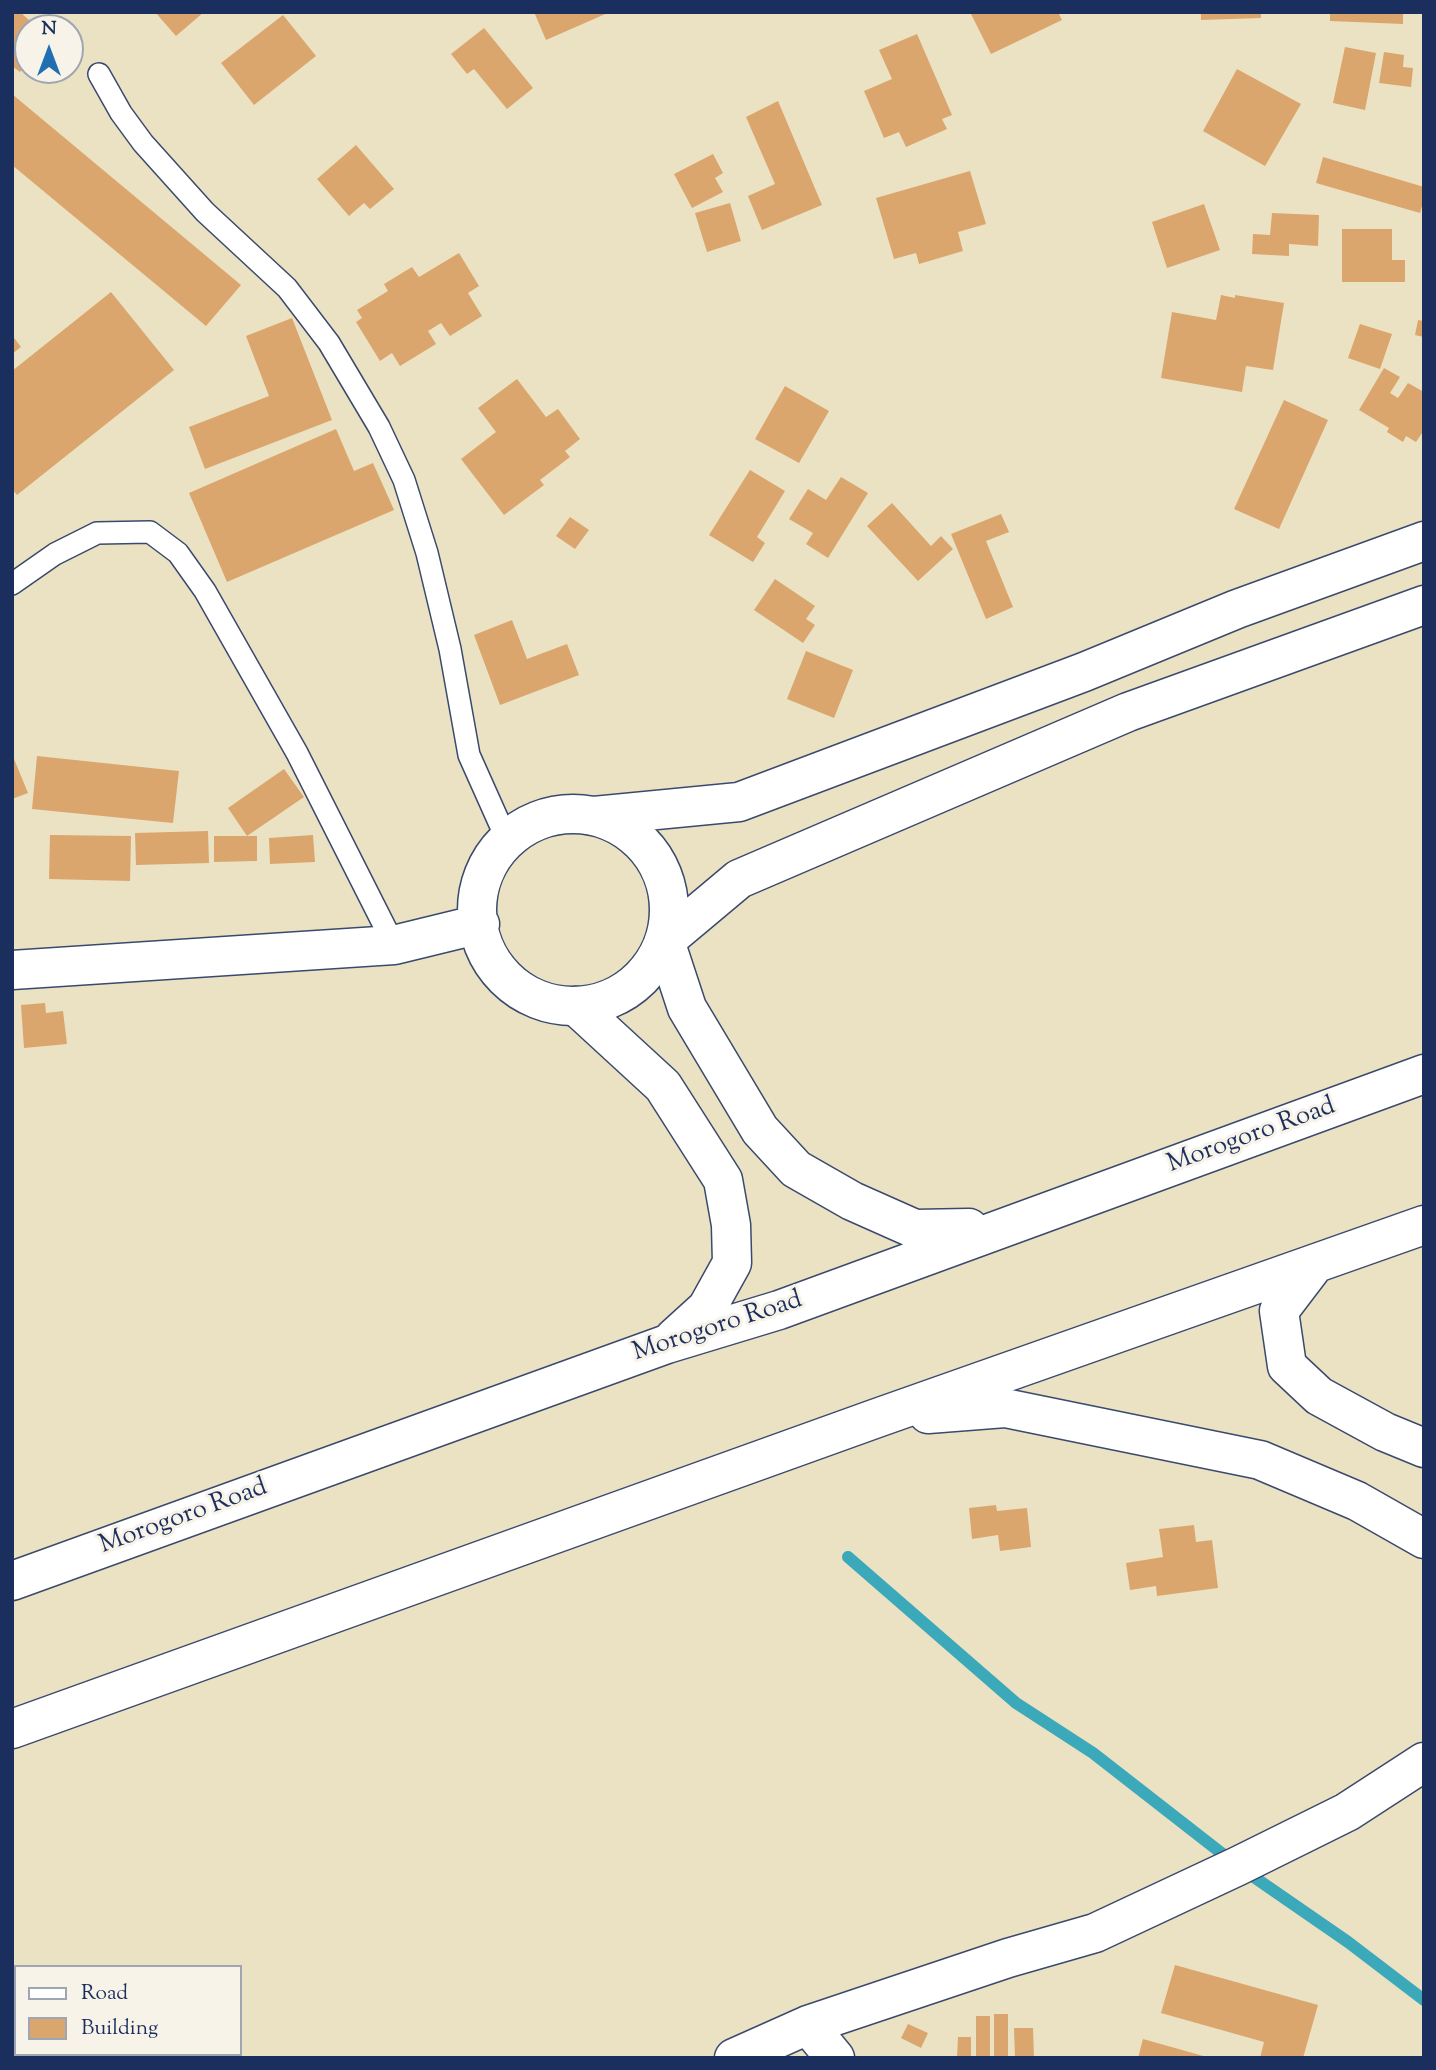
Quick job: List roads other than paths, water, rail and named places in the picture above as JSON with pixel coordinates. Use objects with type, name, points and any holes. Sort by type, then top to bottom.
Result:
[{"type":"main road","points":[[594,816],[739,802],[1072,676],[1237,609],[1424,541]]},
{"type":"main road","points":[[665,942],[739,879],[1128,712],[1424,605]]},
{"type":"main road","points":[[570,813],[594,816],[616,823],[636,836],[652,853],[663,873],[669,895],[670,919],[665,942],[655,962],[640,980],[621,994],[599,1003],[576,1006],[553,1004],[531,996],[511,984],[495,967],[484,947],[477,901],[482,878],[492,857],[507,839],[526,826],[548,817],[570,813]]},
{"type":"main road","points":[[12,970],[394,945],[480,924]]},
{"type":"main road","points":[[665,942],[687,1008],[760,1130],[796,1169],[852,1201],[915,1229],[1006,1227]]},
{"type":"main road","points":[[576,1006],[663,1086],[723,1180],[731,1225],[732,1263],[708,1308],[667,1344]]},
{"type":"main road","name":"Morogoro Road","points":[[12,1581],[667,1344],[779,1310],[1424,1074]]},
{"type":"main road","points":[[12,1729],[877,1418],[1424,1225]]},
{"type":"main road","points":[[1314,1265],[1279,1311],[1287,1366],[1319,1396],[1385,1432],[1424,1448]]},
{"type":"main road","points":[[877,1418],[1005,1408],[1260,1460],[1357,1501],[1424,1539]]},
{"type":"main road","points":[[734,2058],[807,2025],[1007,1958],[1095,1933],[1347,1812],[1424,1762]]},
{"type":"main road","points":[[807,2025],[835,2058]]},
{"type":"lane","points":[[99,74],[121,113],[143,143],[205,212],[287,288],[329,343],[379,427],[404,480],[427,553],[450,649],[469,755],[507,839]]},
{"type":"lane","points":[[12,584],[55,554],[97,533],[150,532],[178,553],[205,591],[297,753],[394,945]]},
{"type":"waterway","points":[[848,1557],[1016,1703],[1093,1753],[1238,1866],[1348,1942],[1424,2000]]}]
